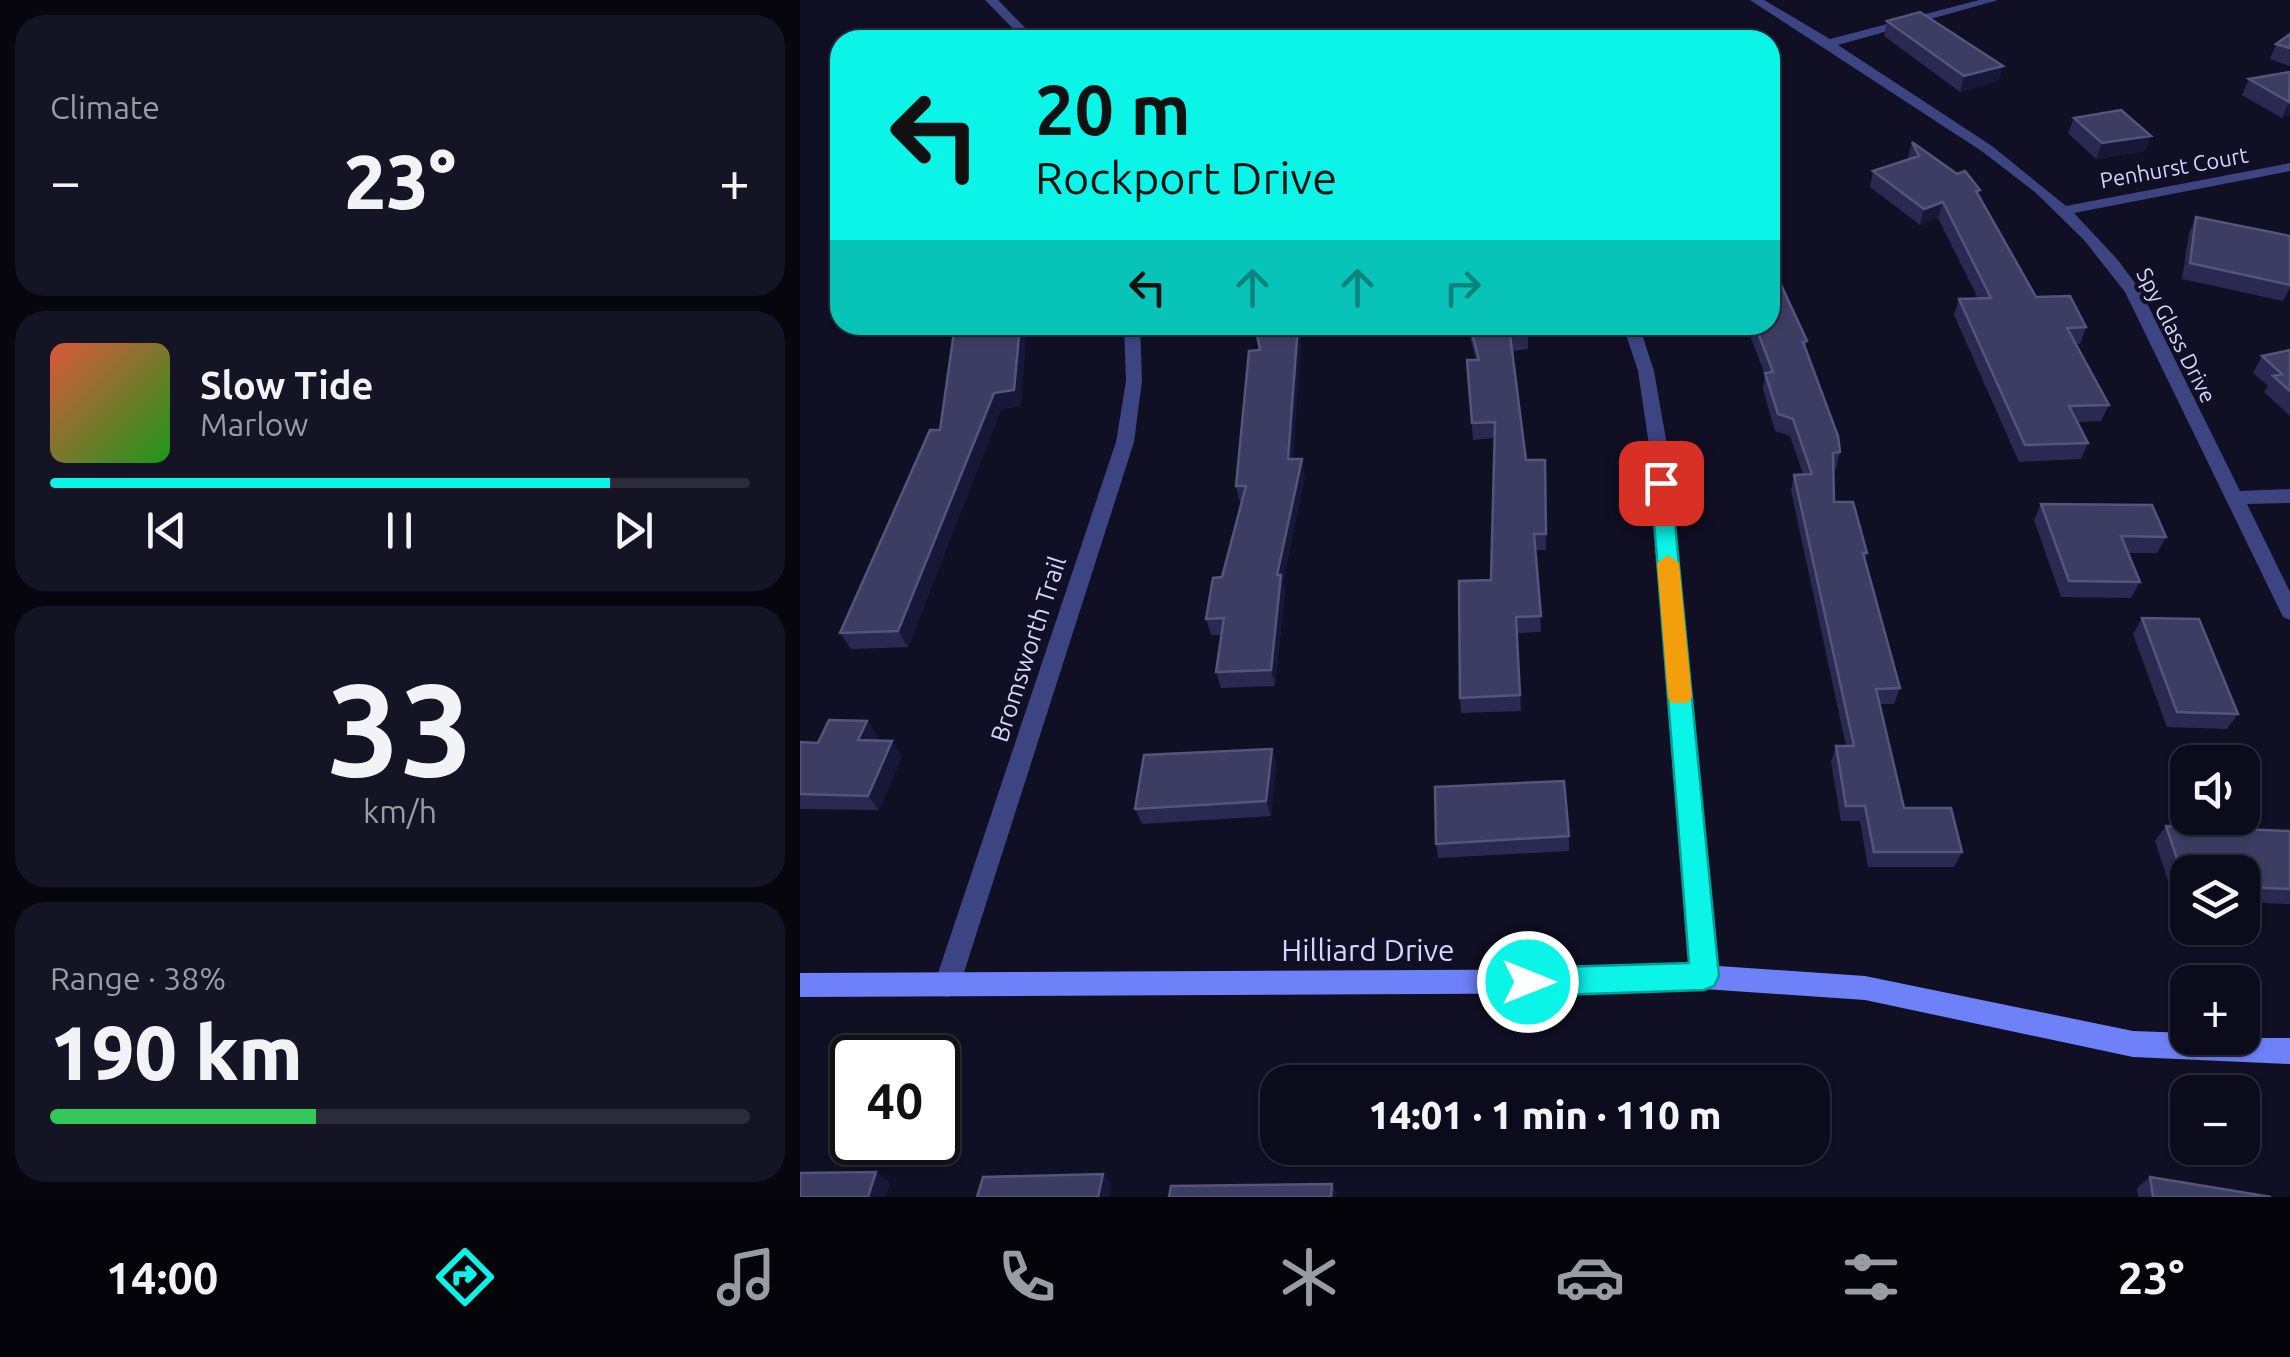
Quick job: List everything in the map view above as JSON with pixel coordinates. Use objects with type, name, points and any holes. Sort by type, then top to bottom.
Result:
[{"type":"street","points":[[990,0],[1021,30]]},
{"type":"street","name":"Spy Glass Drive","points":[[1756,0],[1830,43],[2022,171],[2108,254],[2133,291],[2290,612]]},
{"type":"street","points":[[1830,43],[1992,0]]},
{"type":"street","name":"Penhurst Court","points":[[2066,210],[2290,167]]},
{"type":"street","name":"Bromsworth Trail","points":[[947,985],[1125,442],[1134,381],[1132,335]]},
{"type":"street","points":[[1633,335],[1646,371],[1658,445],[1704,976]]},
{"type":"street","points":[[2232,498],[2290,496]]},
{"type":"street","name":"Hilliard Drive","points":[[800,985],[1645,981],[1704,976],[1864,988],[2133,1044],[2290,1050]]},
{"type":"building","points":[[1920,12],[2003,66],[1964,76],[1887,21]]},
{"type":"building","points":[[2290,34],[2290,48],[2276,44]]},
{"type":"building","points":[[2290,72],[2289,102],[2249,79]]},
{"type":"building","points":[[2121,110],[2151,136],[2102,143],[2074,118]]},
{"type":"building","points":[[1912,142],[1957,174],[1965,171],[1980,190],[1976,191],[2036,297],[2070,296],[2086,327],[2067,328],[2109,405],[2069,406],[2088,443],[2025,445],[1959,299],[1991,298],[1943,202],[1924,209],[1873,171],[1919,156]]},
{"type":"building","points":[[2196,217],[2290,236],[2290,285],[2190,263]]},
{"type":"building","points":[[1780,283],[1807,341],[1803,342],[1838,436],[1840,452],[1833,453],[1834,502],[1853,502],[1900,688],[1876,689],[1904,808],[1951,808],[1962,852],[1874,852],[1865,806],[1846,806],[1836,746],[1854,746],[1794,475],[1812,474],[1793,419],[1778,414],[1765,373],[1773,372],[1759,335],[1780,335]]},
{"type":"building","points":[[954,335],[1019,335],[1014,390],[994,393],[898,631],[840,633],[930,430],[940,430]]},
{"type":"building","points":[[1257,335],[1297,335],[1288,459],[1302,459],[1277,575],[1281,575],[1271,670],[1216,672],[1224,618],[1206,619],[1213,578],[1222,577],[1246,486],[1236,486],[1249,351],[1260,350]]},
{"type":"building","points":[[1473,335],[1510,335],[1526,460],[1545,460],[1546,534],[1534,534],[1541,616],[1516,617],[1520,695],[1460,698],[1459,581],[1491,580],[1495,422],[1472,423],[1467,360],[1479,360]]},
{"type":"building","points":[[2290,350],[2290,391],[2273,376],[2282,374],[2262,356]]},
{"type":"building","points":[[2041,504],[2152,505],[2166,537],[2121,536],[2140,582],[2069,581]]},
{"type":"building","points":[[2142,618],[2199,619],[2238,714],[2177,712]]},
{"type":"building","points":[[829,720],[867,721],[858,740],[892,741],[868,796],[800,794],[800,742],[818,743]]},
{"type":"building","points":[[1272,749],[1266,801],[1135,809],[1144,755]]},
{"type":"building","points":[[1564,781],[1569,836],[1436,844],[1435,787]]},
{"type":"building","points":[[2166,826],[2170,826],[2170,835],[2290,831],[2290,889],[2260,888],[2260,855],[2176,855]]},
{"type":"building","points":[[876,1172],[868,1197],[800,1197],[800,1173]]},
{"type":"building","points":[[1103,1174],[1098,1197],[977,1197],[983,1177]]},
{"type":"building","points":[[2150,1177],[2271,1197],[2153,1197]]},
{"type":"building","points":[[1332,1184],[1331,1197],[1169,1197],[1171,1186]]},
{"type":"slow traffic","points":[[1668,563],[1680,697]]},
{"type":"route","points":[[1528,982],[1704,976],[1661,483]]}]
